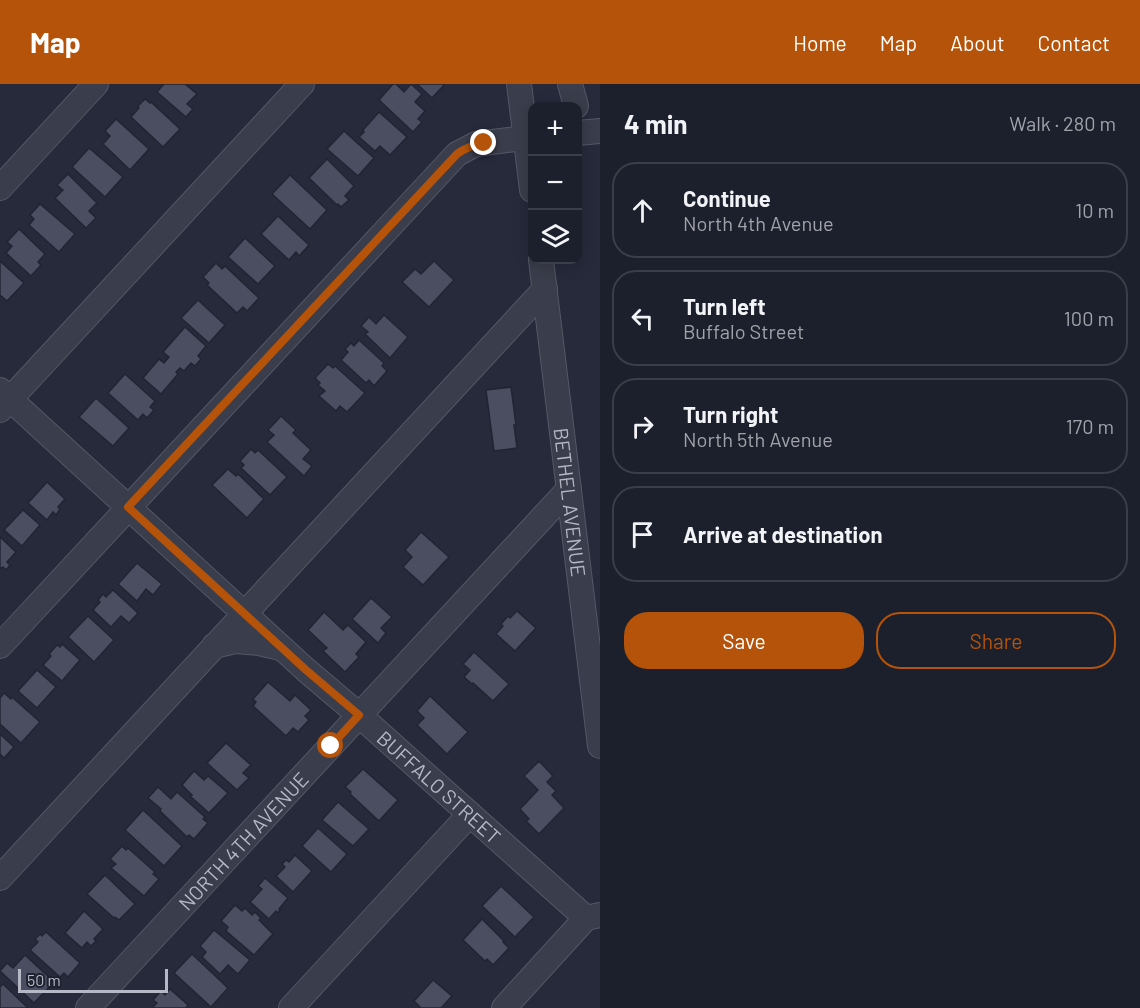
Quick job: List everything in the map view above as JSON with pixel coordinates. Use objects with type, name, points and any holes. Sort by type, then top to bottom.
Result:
[{"type":"street","points":[[0,188],[96,84]]},
{"type":"street","points":[[3,400],[302,84]]},
{"type":"street","points":[[519,84],[528,132]]},
{"type":"street","points":[[570,84],[575,102]]},
{"type":"street","points":[[0,646],[457,154],[476,144],[528,137]]},
{"type":"street","name":"BETHEL AVENUE","points":[[541,264],[600,746]]},
{"type":"street","points":[[0,878],[544,289]]},
{"type":"street","name":"BUFFALO STREET","points":[[3,400],[128,507],[281,648],[573,907],[593,916]]},
{"type":"street","name":"NORTH 4TH AVENUE","points":[[88,1008],[569,489]]},
{"type":"street","points":[[214,646],[235,641],[281,648]]},
{"type":"street","points":[[291,1008],[470,814]]},
{"type":"street","points":[[504,1008],[593,916]]},
{"type":"building","points":[[164,84],[185,84],[197,94],[187,104],[193,109],[186,117],[157,92]]},
{"type":"building","points":[[393,84],[404,92],[411,84],[422,94],[415,102],[425,111],[418,119],[422,122],[413,132],[379,100]]},
{"type":"building","points":[[417,84],[445,84],[432,98]]},
{"type":"building","points":[[145,99],[180,129],[163,147],[131,117]]},
{"type":"building","points":[[379,112],[407,137],[390,155],[380,146],[375,151],[359,137]]},
{"type":"building","points":[[116,119],[149,149],[130,170],[103,144],[110,136],[105,131]]},
{"type":"building","points":[[344,131],[374,158],[358,176],[327,149]]},
{"type":"building","points":[[89,148],[123,177],[105,197],[72,167]]},
{"type":"building","points":[[327,159],[354,186],[345,196],[349,200],[341,207],[309,178]]},
{"type":"building","points":[[68,174],[97,203],[89,211],[96,218],[86,228],[55,198],[63,190],[57,185]]},
{"type":"building","points":[[290,175],[327,210],[310,229],[272,194]]},
{"type":"building","points":[[40,204],[75,234],[59,252],[29,225],[34,219],[30,215]]},
{"type":"building","points":[[278,216],[309,245],[299,256],[296,252],[289,260],[261,234]]},
{"type":"building","points":[[19,229],[45,254],[38,262],[41,265],[31,276],[6,253],[12,246],[7,242]]},
{"type":"building","points":[[245,238],[275,266],[258,284],[228,257]]},
{"type":"building","points":[[0,261],[24,283],[7,301],[0,295]]},
{"type":"building","points":[[434,261],[454,280],[429,307],[402,282],[415,269],[421,274]]},
{"type":"building","points":[[216,263],[222,269],[225,266],[259,298],[247,311],[243,307],[237,313],[207,285],[209,283],[203,277]]},
{"type":"building","points":[[198,300],[225,325],[209,343],[181,318]]},
{"type":"building","points":[[384,315],[408,337],[390,358],[365,334],[368,332],[361,326],[369,317],[376,324]]},
{"type":"building","points":[[185,327],[206,346],[198,356],[201,359],[195,366],[191,363],[184,371],[180,368],[176,372],[178,374],[161,394],[143,378],[159,359],[164,363],[169,357],[163,352]]},
{"type":"building","points":[[359,340],[384,363],[382,366],[387,371],[374,386],[369,380],[366,383],[341,360],[348,352],[345,349],[351,343],[354,346]]},
{"type":"building","points":[[328,364],[333,368],[335,366],[365,393],[347,412],[340,406],[336,411],[319,396],[325,391],[318,385],[320,383],[315,378]]},
{"type":"building","points":[[125,374],[155,401],[150,407],[154,410],[147,418],[143,414],[138,420],[108,393]]},
{"type":"building","points":[[511,387],[517,448],[494,451],[486,390]]},
{"type":"building","points":[[96,398],[129,428],[113,446],[79,417]]},
{"type":"building","points":[[281,416],[296,430],[293,433],[311,450],[303,459],[312,466],[304,476],[267,442],[274,435],[268,430]]},
{"type":"building","points":[[251,449],[255,453],[258,450],[287,477],[270,495],[241,468],[244,465],[240,461]]},
{"type":"building","points":[[228,469],[236,476],[238,474],[264,499],[247,518],[212,485]]},
{"type":"building","points":[[47,482],[65,499],[58,507],[60,509],[56,515],[53,512],[47,520],[28,503]]},
{"type":"building","points":[[23,510],[40,525],[22,546],[4,530]]},
{"type":"building","points":[[421,532],[449,557],[423,585],[403,567],[412,557],[405,550]]},
{"type":"building","points":[[0,537],[16,552],[7,562],[10,565],[6,570],[3,567],[0,569]]},
{"type":"building","points":[[137,563],[162,584],[153,595],[146,589],[137,601],[118,584]]},
{"type":"building","points":[[113,590],[138,613],[129,623],[121,616],[111,627],[93,610],[103,594],[106,597]]},
{"type":"building","points":[[371,598],[392,617],[381,628],[386,633],[378,643],[352,619]]},
{"type":"building","points":[[517,611],[536,628],[515,651],[496,634],[508,616],[510,618]]},
{"type":"building","points":[[324,612],[343,630],[348,625],[366,642],[356,654],[359,657],[345,672],[323,651],[327,648],[308,630]]},
{"type":"building","points":[[88,616],[114,640],[94,662],[68,637]]},
{"type":"building","points":[[62,644],[80,660],[62,681],[43,665],[57,645],[60,647]]},
{"type":"building","points":[[474,652],[509,684],[493,701],[464,677],[470,670],[463,664]]},
{"type":"building","points":[[37,670],[56,687],[37,708],[18,691]]},
{"type":"building","points":[[268,682],[290,701],[295,695],[311,710],[305,716],[309,720],[298,732],[293,728],[286,736],[253,706],[256,702],[253,699]]},
{"type":"building","points":[[4,693],[11,699],[12,697],[40,722],[21,743],[0,724],[0,698]]},
{"type":"building","points":[[430,696],[468,732],[447,754],[417,725],[424,718],[417,711]]},
{"type":"building","points":[[0,734],[14,747],[4,758],[0,754]]},
{"type":"building","points":[[226,743],[251,765],[243,773],[249,778],[237,790],[207,763]]},
{"type":"building","points":[[539,761],[553,776],[547,782],[556,791],[552,795],[564,808],[539,834],[526,821],[529,819],[520,809],[538,790],[524,776]]},
{"type":"building","points":[[363,769],[398,800],[379,821],[345,787]]},
{"type":"building","points":[[194,771],[204,780],[208,776],[228,793],[209,813],[190,796],[192,795],[182,785]]},
{"type":"building","points":[[158,787],[171,799],[177,792],[205,817],[203,819],[208,823],[194,839],[189,835],[187,837],[148,798]]},
{"type":"building","points":[[338,802],[369,829],[353,846],[322,820]]},
{"type":"building","points":[[143,810],[182,846],[164,866],[125,830]]},
{"type":"building","points":[[318,828],[347,854],[331,872],[302,846]]},
{"type":"building","points":[[122,846],[126,850],[128,848],[155,872],[153,874],[159,879],[144,896],[111,868],[116,864],[110,859]]},
{"type":"building","points":[[295,855],[312,871],[293,892],[276,876],[285,867],[282,864],[286,860],[289,862]]},
{"type":"building","points":[[105,875],[135,904],[119,920],[87,894]]},
{"type":"building","points":[[265,878],[288,898],[278,913],[276,911],[269,919],[250,902],[262,889],[258,886]]},
{"type":"building","points":[[501,886],[534,917],[515,937],[482,906]]},
{"type":"building","points":[[235,905],[242,911],[245,908],[252,915],[255,912],[261,918],[259,920],[273,934],[254,955],[226,931],[228,927],[221,921]]},
{"type":"building","points":[[84,911],[103,929],[91,946],[87,942],[82,948],[65,933]]},
{"type":"building","points":[[482,919],[509,948],[493,965],[487,959],[485,961],[463,940]]},
{"type":"building","points":[[214,930],[250,960],[238,974],[228,965],[220,974],[202,957],[206,952],[200,946]]},
{"type":"building","points":[[46,932],[80,963],[68,977],[64,973],[60,977],[30,950],[38,942],[35,939]]},
{"type":"building","points":[[192,954],[228,988],[211,1007],[174,973]]},
{"type":"building","points":[[25,955],[54,982],[34,1003],[0,971],[7,963],[13,968]]},
{"type":"building","points":[[433,980],[452,996],[441,1008],[421,1008],[414,1001]]},
{"type":"building","points":[[3,984],[28,1008],[0,1008],[0,987]]},
{"type":"building","points":[[170,989],[188,1005],[186,1008],[152,1008],[157,1003],[153,1000],[161,991],[165,995]]},
{"type":"route","points":[[331,746],[359,715],[306,670],[128,507],[457,154],[466,148],[484,143]]}]
